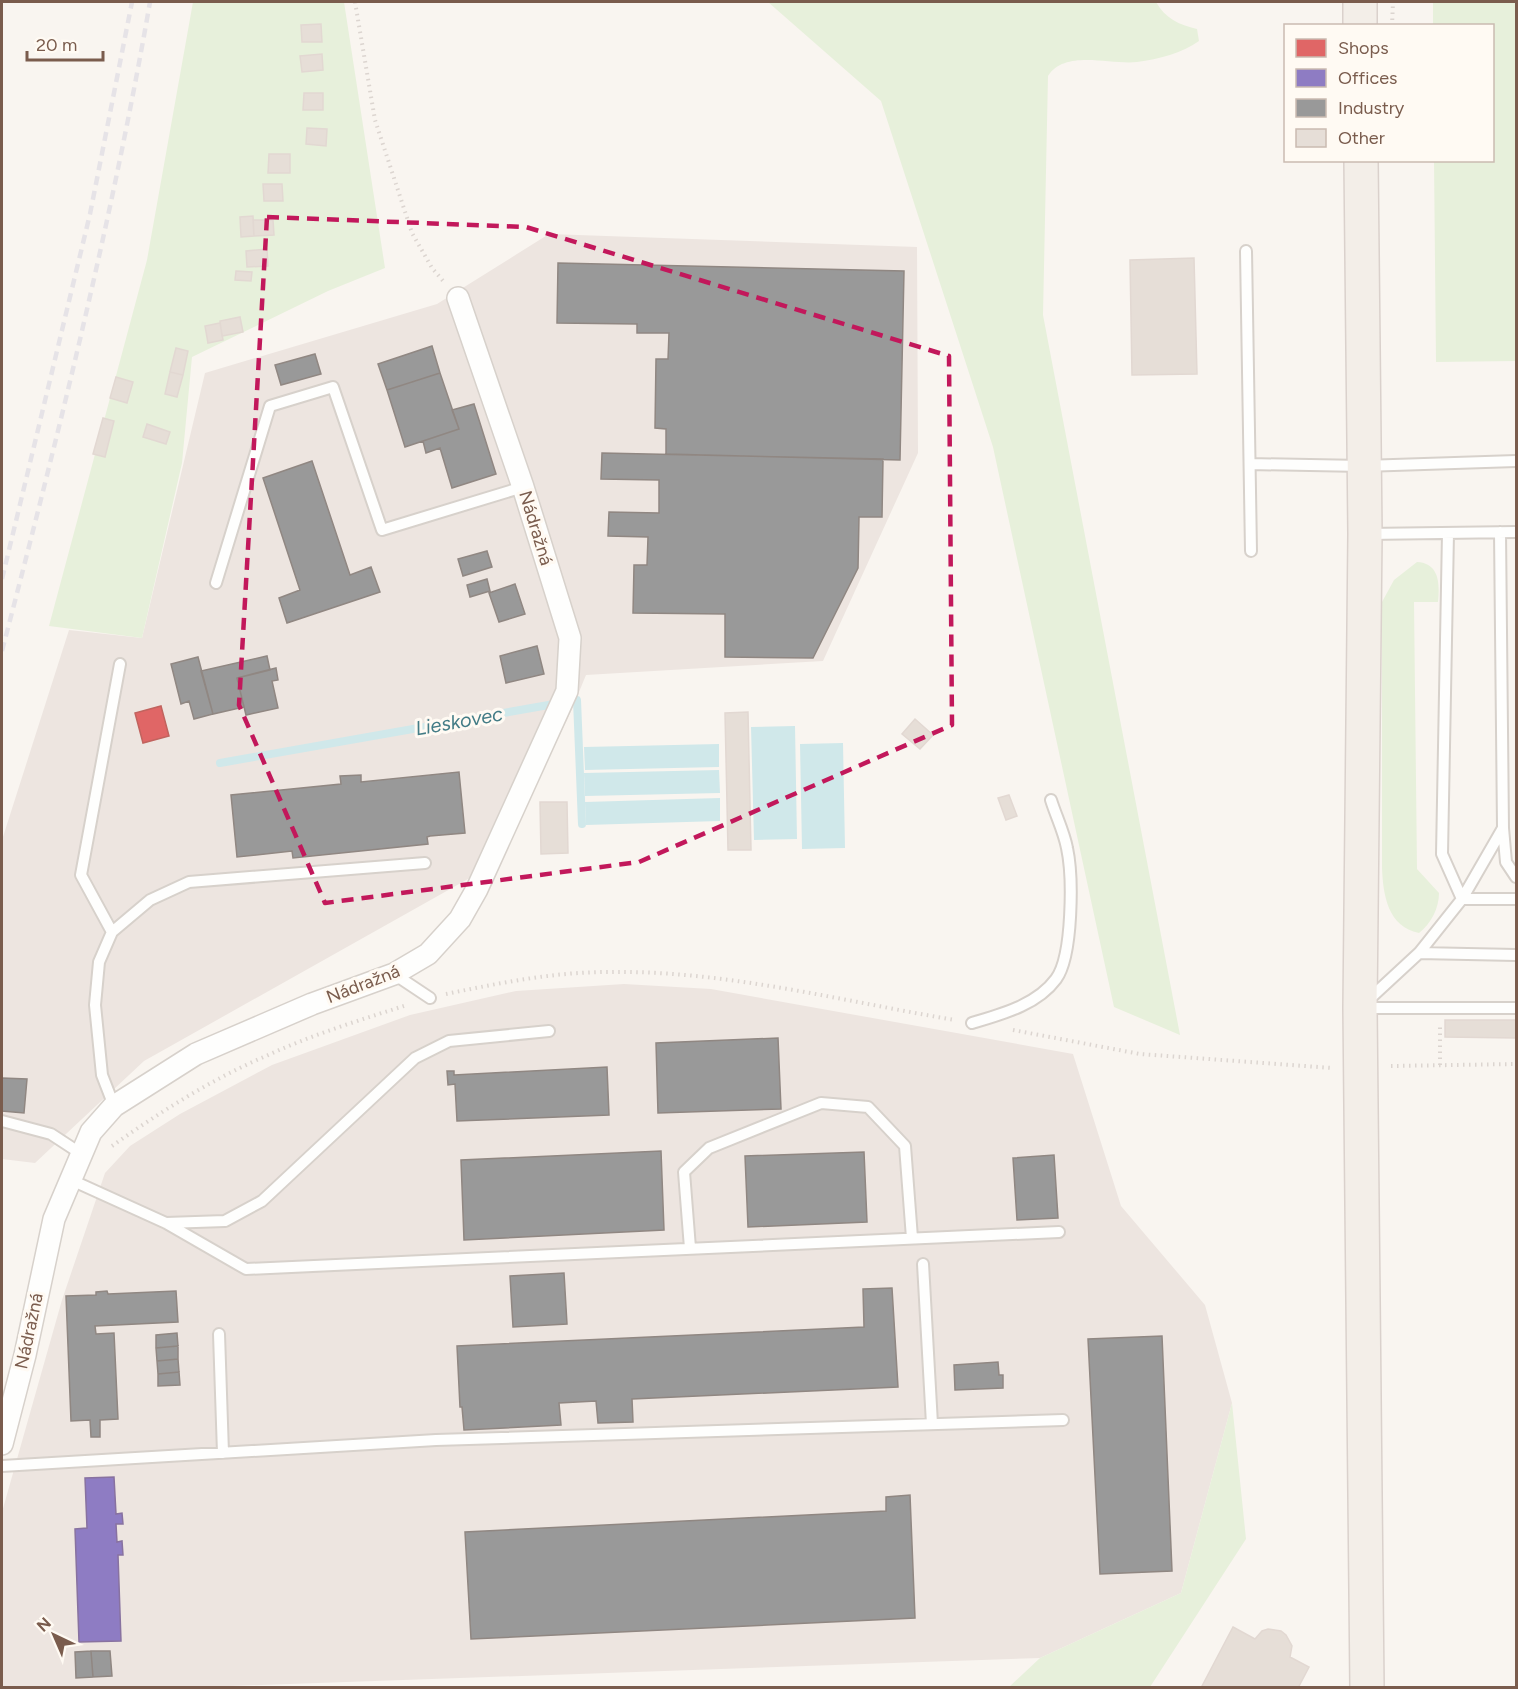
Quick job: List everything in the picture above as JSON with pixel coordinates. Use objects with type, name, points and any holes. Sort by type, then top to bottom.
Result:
[{"type":"main road","points":[[1360,2],[1360,24]]},
{"type":"main road","points":[[1361,162],[1365,534],[1359,1008],[1366,1672]]},
{"type":"street","name":"Nádražná","points":[[2,1444],[25,1355],[52,1229],[69,1179],[90,1132],[114,1106],[196,1054],[312,1004],[394,974],[428,954],[460,919],[477,889],[567,691],[570,638],[523,487],[458,298]]},
{"type":"lane","points":[[1246,251],[1251,551]]},
{"type":"lane","points":[[216,583],[270,406],[333,387],[382,530],[523,487]]},
{"type":"lane","points":[[1250,464],[1363,466],[1516,461]]},
{"type":"lane","points":[[1500,532],[1503,828],[1506,862],[1516,878]]},
{"type":"lane","points":[[1365,534],[1516,532]]},
{"type":"lane","points":[[1448,533],[1442,854],[1462,899]]},
{"type":"lane","points":[[112,932],[81,875],[120,664]]},
{"type":"lane","points":[[972,1023],[1014,1010],[1041,995],[1056,980],[1064,965],[1070,932],[1067,849],[1051,800]]},
{"type":"lane","points":[[1359,1008],[1419,953],[1462,899],[1503,828]]},
{"type":"lane","points":[[114,1106],[102,1075],[95,1005],[99,962],[112,932],[150,900],[189,882],[425,863]]},
{"type":"lane","points":[[1462,899],[1516,899]]},
{"type":"lane","points":[[1419,953],[1516,955]]},
{"type":"lane","points":[[394,974],[430,998]]},
{"type":"lane","points":[[1359,1008],[1516,1008]]},
{"type":"lane","points":[[166,1223],[225,1221],[262,1201],[415,1058],[449,1041],[549,1031]]},
{"type":"lane","points":[[690,1248],[684,1172],[709,1148],[821,1103],[868,1107],[904,1146],[912,1238]]},
{"type":"lane","points":[[2,1121],[51,1134],[80,1153]]},
{"type":"lane","points":[[69,1179],[166,1223],[246,1269],[1059,1232]]},
{"type":"lane","points":[[923,1264],[932,1424]]},
{"type":"lane","points":[[219,1334],[223,1453]]},
{"type":"lane","points":[[2,1466],[436,1440],[1063,1420]]},
{"type":"path","points":[[355,2],[375,120],[412,233],[432,268],[458,298]]},
{"type":"path","points":[[1392,2],[1392,24]]},
{"type":"path","points":[[108,1148],[153,1117],[265,1056],[344,1025],[430,998],[525,978],[607,971],[702,976],[1140,1054],[1333,1068]]},
{"type":"path","points":[[1440,1065],[1441,1008]]},
{"type":"path","points":[[1391,1066],[1516,1064]]},
{"type":"highlighted area","points":[[267,217],[526,227],[949,356],[952,725],[639,862],[325,903],[239,705]]},
{"type":"shaded area","points":[[549,234],[917,247],[918,453],[823,661],[586,675],[500,861],[144,1061],[35,1163],[2,1159],[2,840],[69,630],[142,638],[205,373],[437,304]]},
{"type":"shaded area","points":[[624,984],[711,989],[1073,1054],[1121,1206],[1205,1305],[1232,1403],[1181,1593],[1040,1658],[201,1687],[2,1688],[2,1512],[62,1300],[105,1173],[130,1146],[180,1114],[272,1065],[410,1015],[516,991]]},
{"type":"green space","points":[[193,2],[344,2],[385,268],[328,291],[192,357],[182,463],[142,638],[49,626],[147,260]]},
{"type":"green space","points":[[768,2],[1156,2],[1173,20],[1197,29],[1199,41],[1170,55],[1137,62],[1077,60],[1065,63],[1048,76],[1043,315],[1180,1035],[1114,1007],[993,447],[881,101]]},
{"type":"green space","points":[[1433,2],[1516,2],[1516,361],[1436,362],[1434,162],[1494,162],[1494,24],[1433,24]]},
{"type":"green space","points":[[1417,562],[1424,563],[1434,570],[1439,588],[1438,602],[1414,602],[1417,869],[1439,893],[1434,915],[1419,933],[1409,930],[1394,917],[1386,899],[1382,868],[1382,602],[1394,580]]},
{"type":"green space","points":[[1232,1403],[1246,1539],[1150,1687],[1009,1687],[1040,1658],[1181,1593]]},
{"type":"water","points":[[795,726],[797,839],[754,840],[751,727]]},
{"type":"water","points":[[843,743],[845,848],[802,849],[800,744]]},
{"type":"water","points":[[719,744],[719,767],[585,770],[584,747]]},
{"type":"water","points":[[719,770],[720,793],[585,796],[584,773]]},
{"type":"water","points":[[720,798],[720,821],[586,825],[585,802]]},
{"type":"building: Shops","points":[[161,706],[169,736],[143,743],[135,713]]},
{"type":"building: Offices","points":[[114,1477],[116,1514],[122,1513],[123,1524],[116,1524],[117,1542],[122,1541],[123,1555],[118,1555],[121,1641],[79,1642],[75,1529],[87,1528],[85,1478]]},
{"type":"building: Industry","points":[[558,263],[904,271],[900,460],[666,454],[666,429],[655,428],[656,359],[668,359],[669,333],[637,333],[637,324],[557,323]]},
{"type":"building: Industry","points":[[432,346],[440,373],[387,390],[378,364]]},
{"type":"building: Industry","points":[[315,354],[321,374],[281,385],[275,365]]},
{"type":"building: Industry","points":[[440,373],[459,429],[405,447],[387,390]]},
{"type":"building: Industry","points":[[474,404],[496,474],[452,488],[440,448],[426,453],[423,441],[459,429],[452,410]]},
{"type":"building: Industry","points":[[602,453],[883,459],[882,517],[859,517],[858,568],[813,658],[725,657],[725,614],[633,613],[634,565],[647,565],[648,537],[608,536],[609,512],[659,513],[659,480],[601,479]]},
{"type":"building: Industry","points":[[312,461],[350,575],[371,567],[380,592],[287,623],[279,598],[300,590],[263,478]]},
{"type":"building: Industry","points":[[487,551],[492,567],[463,576],[458,559]]},
{"type":"building: Industry","points":[[487,579],[490,591],[470,597],[467,585]]},
{"type":"building: Industry","points":[[515,584],[525,614],[499,622],[489,593]]},
{"type":"building: Industry","points":[[537,646],[544,674],[506,683],[500,656]]},
{"type":"building: Industry","points":[[267,656],[270,670],[237,678],[244,707],[213,714],[201,671]]},
{"type":"building: Industry","points":[[198,657],[213,714],[194,719],[189,701],[181,704],[171,664]]},
{"type":"building: Industry","points":[[276,668],[278,680],[272,681],[278,708],[246,715],[237,678]]},
{"type":"building: Industry","points":[[459,772],[465,833],[430,836],[427,837],[428,844],[293,858],[292,851],[237,857],[231,795],[341,784],[340,776],[361,775],[361,782]]},
{"type":"building: Industry","points":[[778,1038],[781,1109],[658,1113],[656,1043]]},
{"type":"building: Industry","points":[[607,1067],[609,1115],[457,1121],[455,1084],[448,1085],[447,1071],[454,1071],[454,1075]]},
{"type":"building: Industry","points":[[2,1078],[27,1079],[24,1113],[2,1111]]},
{"type":"building: Industry","points":[[661,1151],[664,1230],[464,1240],[461,1160]]},
{"type":"building: Industry","points":[[864,1152],[867,1222],[748,1227],[745,1156]]},
{"type":"building: Industry","points":[[1054,1155],[1058,1218],[1017,1220],[1013,1158]]},
{"type":"building: Industry","points":[[564,1273],[567,1324],[513,1327],[510,1276]]},
{"type":"building: Industry","points":[[892,1288],[898,1387],[632,1399],[633,1422],[598,1423],[596,1401],[559,1403],[561,1425],[464,1430],[462,1407],[460,1407],[457,1346],[864,1327],[863,1289]]},
{"type":"building: Industry","points":[[107,1291],[108,1294],[176,1291],[178,1322],[95,1326],[96,1334],[114,1333],[118,1419],[100,1420],[100,1437],[91,1437],[90,1420],[71,1421],[66,1296],[96,1295],[96,1292]]},
{"type":"building: Industry","points":[[177,1333],[178,1346],[156,1348],[156,1335]]},
{"type":"building: Industry","points":[[1162,1336],[1172,1571],[1100,1574],[1088,1339]]},
{"type":"building: Industry","points":[[178,1346],[178,1359],[157,1361],[156,1348]]},
{"type":"building: Industry","points":[[178,1359],[179,1372],[158,1374],[157,1361]]},
{"type":"building: Industry","points":[[998,1362],[999,1375],[1003,1375],[1003,1388],[955,1390],[954,1365]]},
{"type":"building: Industry","points":[[179,1372],[180,1385],[158,1386],[158,1374]]},
{"type":"building: Industry","points":[[910,1495],[915,1618],[471,1639],[465,1532],[886,1511],[886,1497]]},
{"type":"building: Industry","points":[[91,1651],[110,1651],[112,1676],[93,1677]]},
{"type":"building: Industry","points":[[91,1651],[93,1677],[76,1678],[75,1652]]},
{"type":"building: Other","points":[[321,24],[322,42],[302,42],[301,25]]},
{"type":"building: Other","points":[[322,54],[323,70],[302,72],[300,56]]},
{"type":"building: Other","points":[[304,93],[323,93],[323,110],[303,110]]},
{"type":"building: Other","points":[[307,128],[327,129],[326,146],[306,144]]},
{"type":"building: Other","points":[[269,154],[290,154],[290,173],[268,173]]},
{"type":"building: Other","points":[[263,184],[282,184],[283,201],[264,201]]},
{"type":"building: Other","points":[[253,216],[254,236],[241,237],[240,217]]},
{"type":"building: Other","points":[[253,220],[273,220],[274,235],[254,236]]},
{"type":"building: Other","points":[[267,249],[268,266],[247,267],[246,251]]},
{"type":"building: Other","points":[[1194,258],[1197,374],[1132,375],[1130,260]]},
{"type":"building: Other","points":[[236,271],[252,272],[251,281],[235,280]]},
{"type":"building: Other","points":[[240,317],[243,332],[222,336],[220,321]]},
{"type":"building: Other","points":[[220,323],[223,340],[208,343],[205,326]]},
{"type":"building: Other","points":[[176,348],[188,351],[183,375],[170,372]]},
{"type":"building: Other","points":[[170,372],[183,375],[177,397],[165,394]]},
{"type":"building: Other","points":[[116,377],[133,382],[127,403],[110,398]]},
{"type":"building: Other","points":[[103,418],[114,421],[105,457],[93,454]]},
{"type":"building: Other","points":[[147,424],[170,432],[166,444],[143,437]]},
{"type":"building: Other","points":[[748,712],[751,850],[728,850],[725,713]]},
{"type":"building: Other","points":[[915,719],[933,735],[920,749],[902,734]]},
{"type":"building: Other","points":[[1009,795],[1017,816],[1006,820],[998,798]]},
{"type":"building: Other","points":[[540,802],[567,802],[568,853],[541,854]]},
{"type":"building: Other","points":[[1445,1020],[1516,1020],[1516,1038],[1445,1037]]},
{"type":"building: Other","points":[[1233,1627],[1255,1639],[1262,1631],[1268,1629],[1281,1631],[1286,1635],[1292,1646],[1290,1657],[1309,1667],[1298,1688],[1201,1688]]},
{"type":"waterway","name":"Lieskovec","points":[[220,763],[577,700],[582,824]]},
{"type":"railway","points":[[2,579],[90,214],[132,2]]},
{"type":"railway","points":[[2,651],[83,328],[119,165],[150,2]]}]
